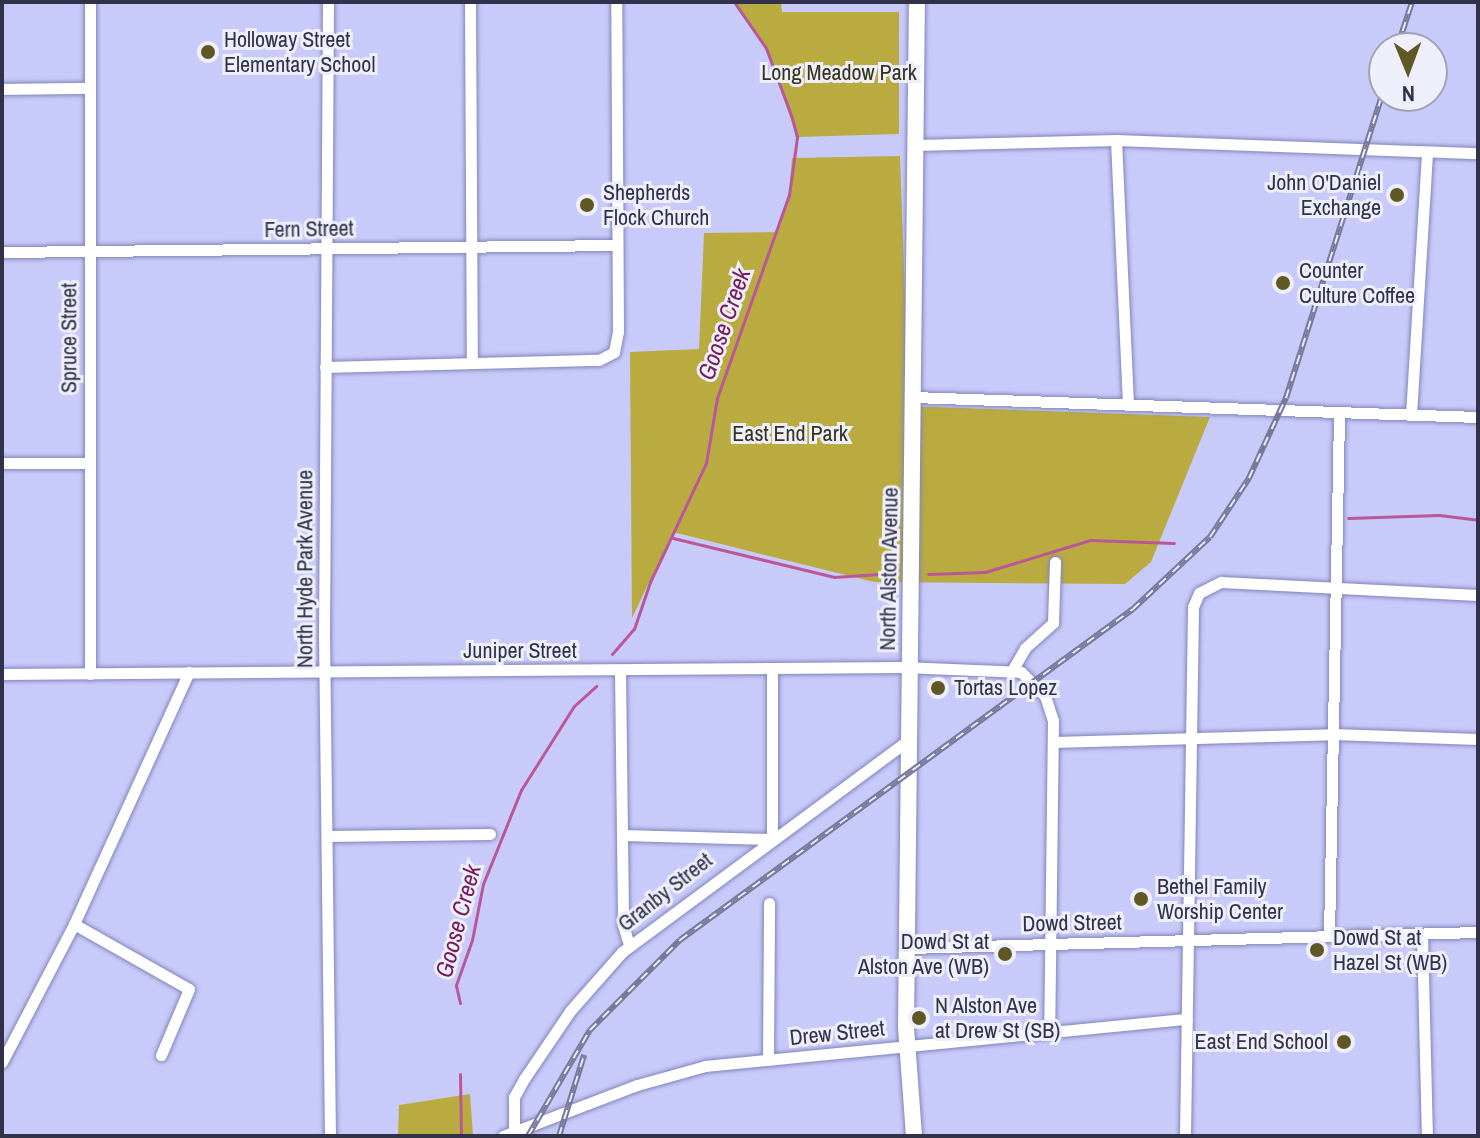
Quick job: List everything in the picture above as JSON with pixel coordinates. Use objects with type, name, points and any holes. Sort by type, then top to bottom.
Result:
[{"type":"main road","name":"North Alston Avenue","points":[[914,1136],[907,1046],[917,2]]},
{"type":"street","name":"Spruce Street","points":[[90,2],[90,674]]},
{"type":"street","name":"North Hyde Park Avenue","points":[[328,2],[325,672],[330,1136]]},
{"type":"street","points":[[470,2],[472,362]]},
{"type":"street","points":[[325,367],[599,360],[614,352],[616,2]]},
{"type":"street","points":[[2,89],[89,88]]},
{"type":"street","points":[[1116,140],[1128,404]]},
{"type":"street","points":[[915,145],[1116,140],[1427,154],[1478,153]]},
{"type":"street","points":[[1411,415],[1427,154]]},
{"type":"street","name":"Fern Street","points":[[2,252],[617,245]]},
{"type":"street","points":[[913,397],[1478,417]]},
{"type":"street","points":[[1329,936],[1339,413]]},
{"type":"street","points":[[2,463],[89,463]]},
{"type":"street","points":[[1013,669],[1025,648],[1053,623],[1055,562]]},
{"type":"street","points":[[1185,1136],[1193,607],[1205,586],[1221,582],[1478,595]]},
{"type":"street","name":"Juniper Street","points":[[2,674],[910,667],[1013,669],[1035,681],[1049,704],[1053,742]]},
{"type":"street","points":[[622,835],[770,838],[772,668]]},
{"type":"street","points":[[620,671],[623,925],[629,945]]},
{"type":"street","points":[[2,1062],[74,924],[189,672]]},
{"type":"street","points":[[1049,1031],[1053,742],[1333,734],[1478,739]]},
{"type":"street","name":"Granby Street","points":[[508,1134],[512,1106],[524,1079],[577,1002],[629,945],[770,838],[910,739]]},
{"type":"street","points":[[327,836],[490,834]]},
{"type":"street","points":[[768,1060],[769,903]]},
{"type":"street","points":[[74,924],[189,989],[161,1055]]},
{"type":"street","name":"Dowd Street","points":[[908,948],[1478,932]]},
{"type":"street","points":[[1422,934],[1427,1136]]},
{"type":"street","name":"Drew Street","points":[[508,1134],[670,1074],[768,1060],[1187,1019]]},
{"type":"green space","name":"Long Meadow Park","points":[[734,2],[781,2],[782,12],[899,12],[899,134],[797,137],[766,48]]},
{"type":"green space","name":"East End Park","points":[[900,156],[909,406],[1210,417],[1151,562],[1125,584],[874,582],[673,532],[632,618],[630,352],[699,349],[704,233],[777,232],[789,195],[792,158]]},
{"type":"green space","points":[[470,1094],[473,1135],[398,1136],[399,1105]]},
{"type":"waterway","name":"Goose Creek","points":[[612,654],[634,629],[650,582],[706,463],[717,398],[789,195],[797,137],[791,115],[766,48],[734,2]]},
{"type":"waterway","points":[[1348,518],[1439,515],[1478,520]]},
{"type":"waterway","points":[[673,538],[834,577],[895,573]]},
{"type":"waterway","points":[[928,574],[985,572],[1090,540],[1174,543]]},
{"type":"waterway","name":"Goose Creek","points":[[460,1003],[456,985],[472,940],[483,884],[521,790],[574,706],[596,686]]},
{"type":"waterway","name":"Goose Creek","points":[[460,1074],[461,1136]]},
{"type":"railway","points":[[1402,32],[1412,2]]},
{"type":"railway","points":[[528,1136],[590,1030],[680,940],[1133,609],[1210,537],[1249,478],[1286,398],[1377,112]]},
{"type":"railway","points":[[559,1136],[584,1055]]},
{"type":"place","name":"Holloway Street Elementary School","points":[[208,52]]},
{"type":"place","name":"John O'Daniel Exchange","points":[[1397,195]]},
{"type":"place","name":"Shepherds Flock Church","points":[[587,205]]},
{"type":"place","name":"Counter Culture Coffee","points":[[1283,283]]},
{"type":"place","name":"Tortas Lopez","points":[[938,688]]},
{"type":"place","name":"Bethel Family Worship Center","points":[[1141,899]]},
{"type":"place","name":"Dowd St at Hazel St (WB)","points":[[1317,950]]},
{"type":"place","name":"Dowd St at Alston Ave (WB)","points":[[1005,954]]},
{"type":"place","name":"N Alston Ave at Drew St (SB)","points":[[919,1018]]},
{"type":"place","name":"East End School","points":[[1344,1042]]}]
